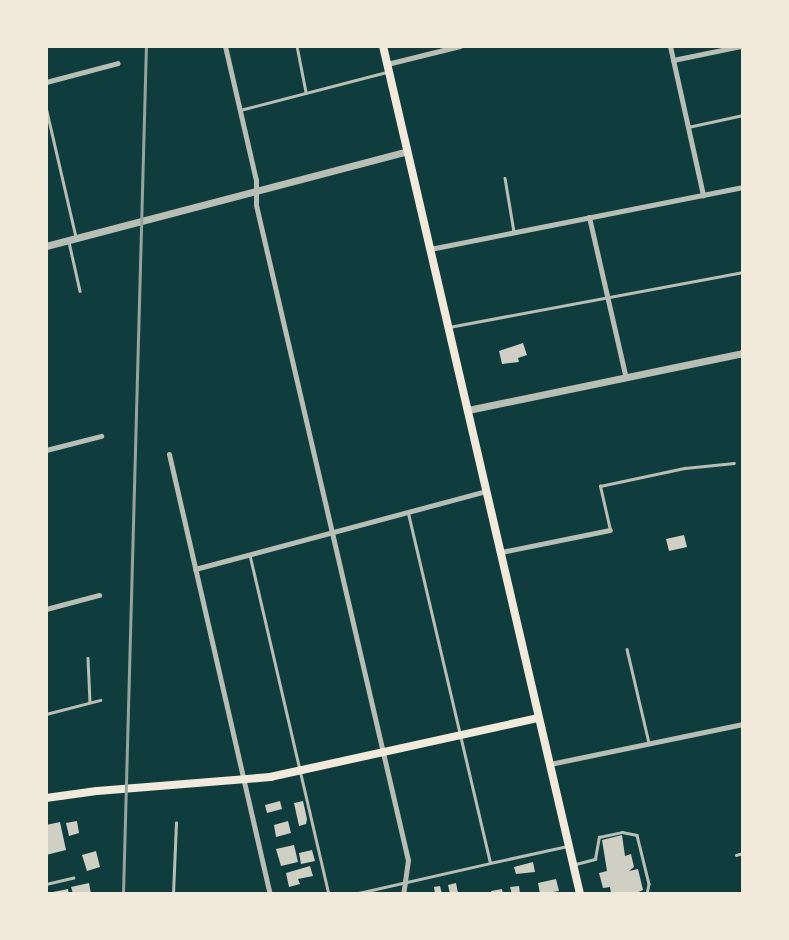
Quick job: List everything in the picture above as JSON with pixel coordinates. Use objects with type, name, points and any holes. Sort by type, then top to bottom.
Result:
[{"type":"main road","points":[[383,46],[580,894]]},
{"type":"main road","points":[[46,798],[97,791],[244,780],[299,771],[539,718]]},
{"type":"street","points":[[225,46],[256,192],[256,205],[408,860],[403,894]]},
{"type":"street","points":[[388,68],[460,46]]},
{"type":"street","points":[[670,46],[703,195]]},
{"type":"street","points":[[673,60],[738,47]]},
{"type":"street","points":[[46,82],[118,63]]},
{"type":"street","points":[[46,246],[407,151]]},
{"type":"street","points":[[430,249],[743,187]]},
{"type":"street","points":[[589,217],[626,378]]},
{"type":"street","points":[[468,410],[743,353]]},
{"type":"street","points":[[46,450],[101,436]]},
{"type":"street","points":[[169,454],[270,894]]},
{"type":"street","points":[[195,569],[486,491]]},
{"type":"street","points":[[501,552],[610,530]]},
{"type":"street","points":[[46,609],[99,595]]},
{"type":"street","points":[[550,764],[743,724]]},
{"type":"lane","points":[[297,46],[306,92]]},
{"type":"lane","points":[[239,110],[388,68]]},
{"type":"lane","points":[[46,107],[72,239],[80,291]]},
{"type":"lane","points":[[688,127],[743,115]]},
{"type":"lane","points":[[505,178],[514,232]]},
{"type":"lane","points":[[448,327],[609,300],[743,272]]},
{"type":"lane","points":[[610,530],[600,486],[685,468],[734,463]]},
{"type":"lane","points":[[408,512],[490,863]]},
{"type":"lane","points":[[250,554],[329,894]]},
{"type":"lane","points":[[628,649],[649,743]]},
{"type":"lane","points":[[88,658],[90,702]]},
{"type":"lane","points":[[46,714],[100,700]]},
{"type":"lane","points":[[173,894],[176,823]]},
{"type":"lane","points":[[573,865],[595,859],[599,837],[622,832],[637,836],[648,884],[647,894]]},
{"type":"lane","points":[[354,894],[569,845]]},
{"type":"lane","points":[[736,855],[743,853]]},
{"type":"lane","points":[[46,884],[73,878]]},
{"type":"building","points":[[523,343],[527,355],[518,358],[519,362],[502,364],[499,351]]},
{"type":"building","points":[[684,535],[687,547],[669,551],[666,539]]},
{"type":"building","points":[[280,801],[282,809],[267,813],[265,805]]},
{"type":"building","points":[[303,801],[307,819],[306,824],[299,826],[294,803]]},
{"type":"building","points":[[77,821],[79,833],[69,836],[66,823]]},
{"type":"building","points":[[288,821],[291,833],[276,837],[274,825]]},
{"type":"building","points":[[60,822],[66,850],[46,855],[46,825]]},
{"type":"building","points":[[622,835],[625,856],[631,854],[634,867],[629,871],[638,869],[643,890],[634,894],[611,894],[610,887],[603,888],[599,873],[607,871],[602,840]]},
{"type":"building","points":[[294,845],[298,862],[281,866],[276,849]]},
{"type":"building","points":[[312,850],[315,861],[301,864],[299,853]]},
{"type":"building","points":[[96,851],[100,867],[87,871],[82,855]]},
{"type":"building","points":[[533,862],[535,872],[516,874],[514,867]]},
{"type":"building","points":[[310,866],[313,876],[298,879],[300,884],[289,887],[286,873]]},
{"type":"building","points":[[556,879],[559,891],[540,894],[538,883]]},
{"type":"building","points":[[89,883],[91,894],[73,894],[71,887]]},
{"type":"building","points":[[456,883],[458,893],[450,894],[448,885]]},
{"type":"building","points":[[440,886],[442,894],[435,894],[434,887]]},
{"type":"building","points":[[519,886],[520,894],[512,894],[510,887]]},
{"type":"building","points":[[68,889],[69,894],[48,894],[48,893]]},
{"type":"building","points":[[502,889],[503,894],[492,894],[491,891]]},
{"type":"railway","points":[[123,894],[146,46]]}]
